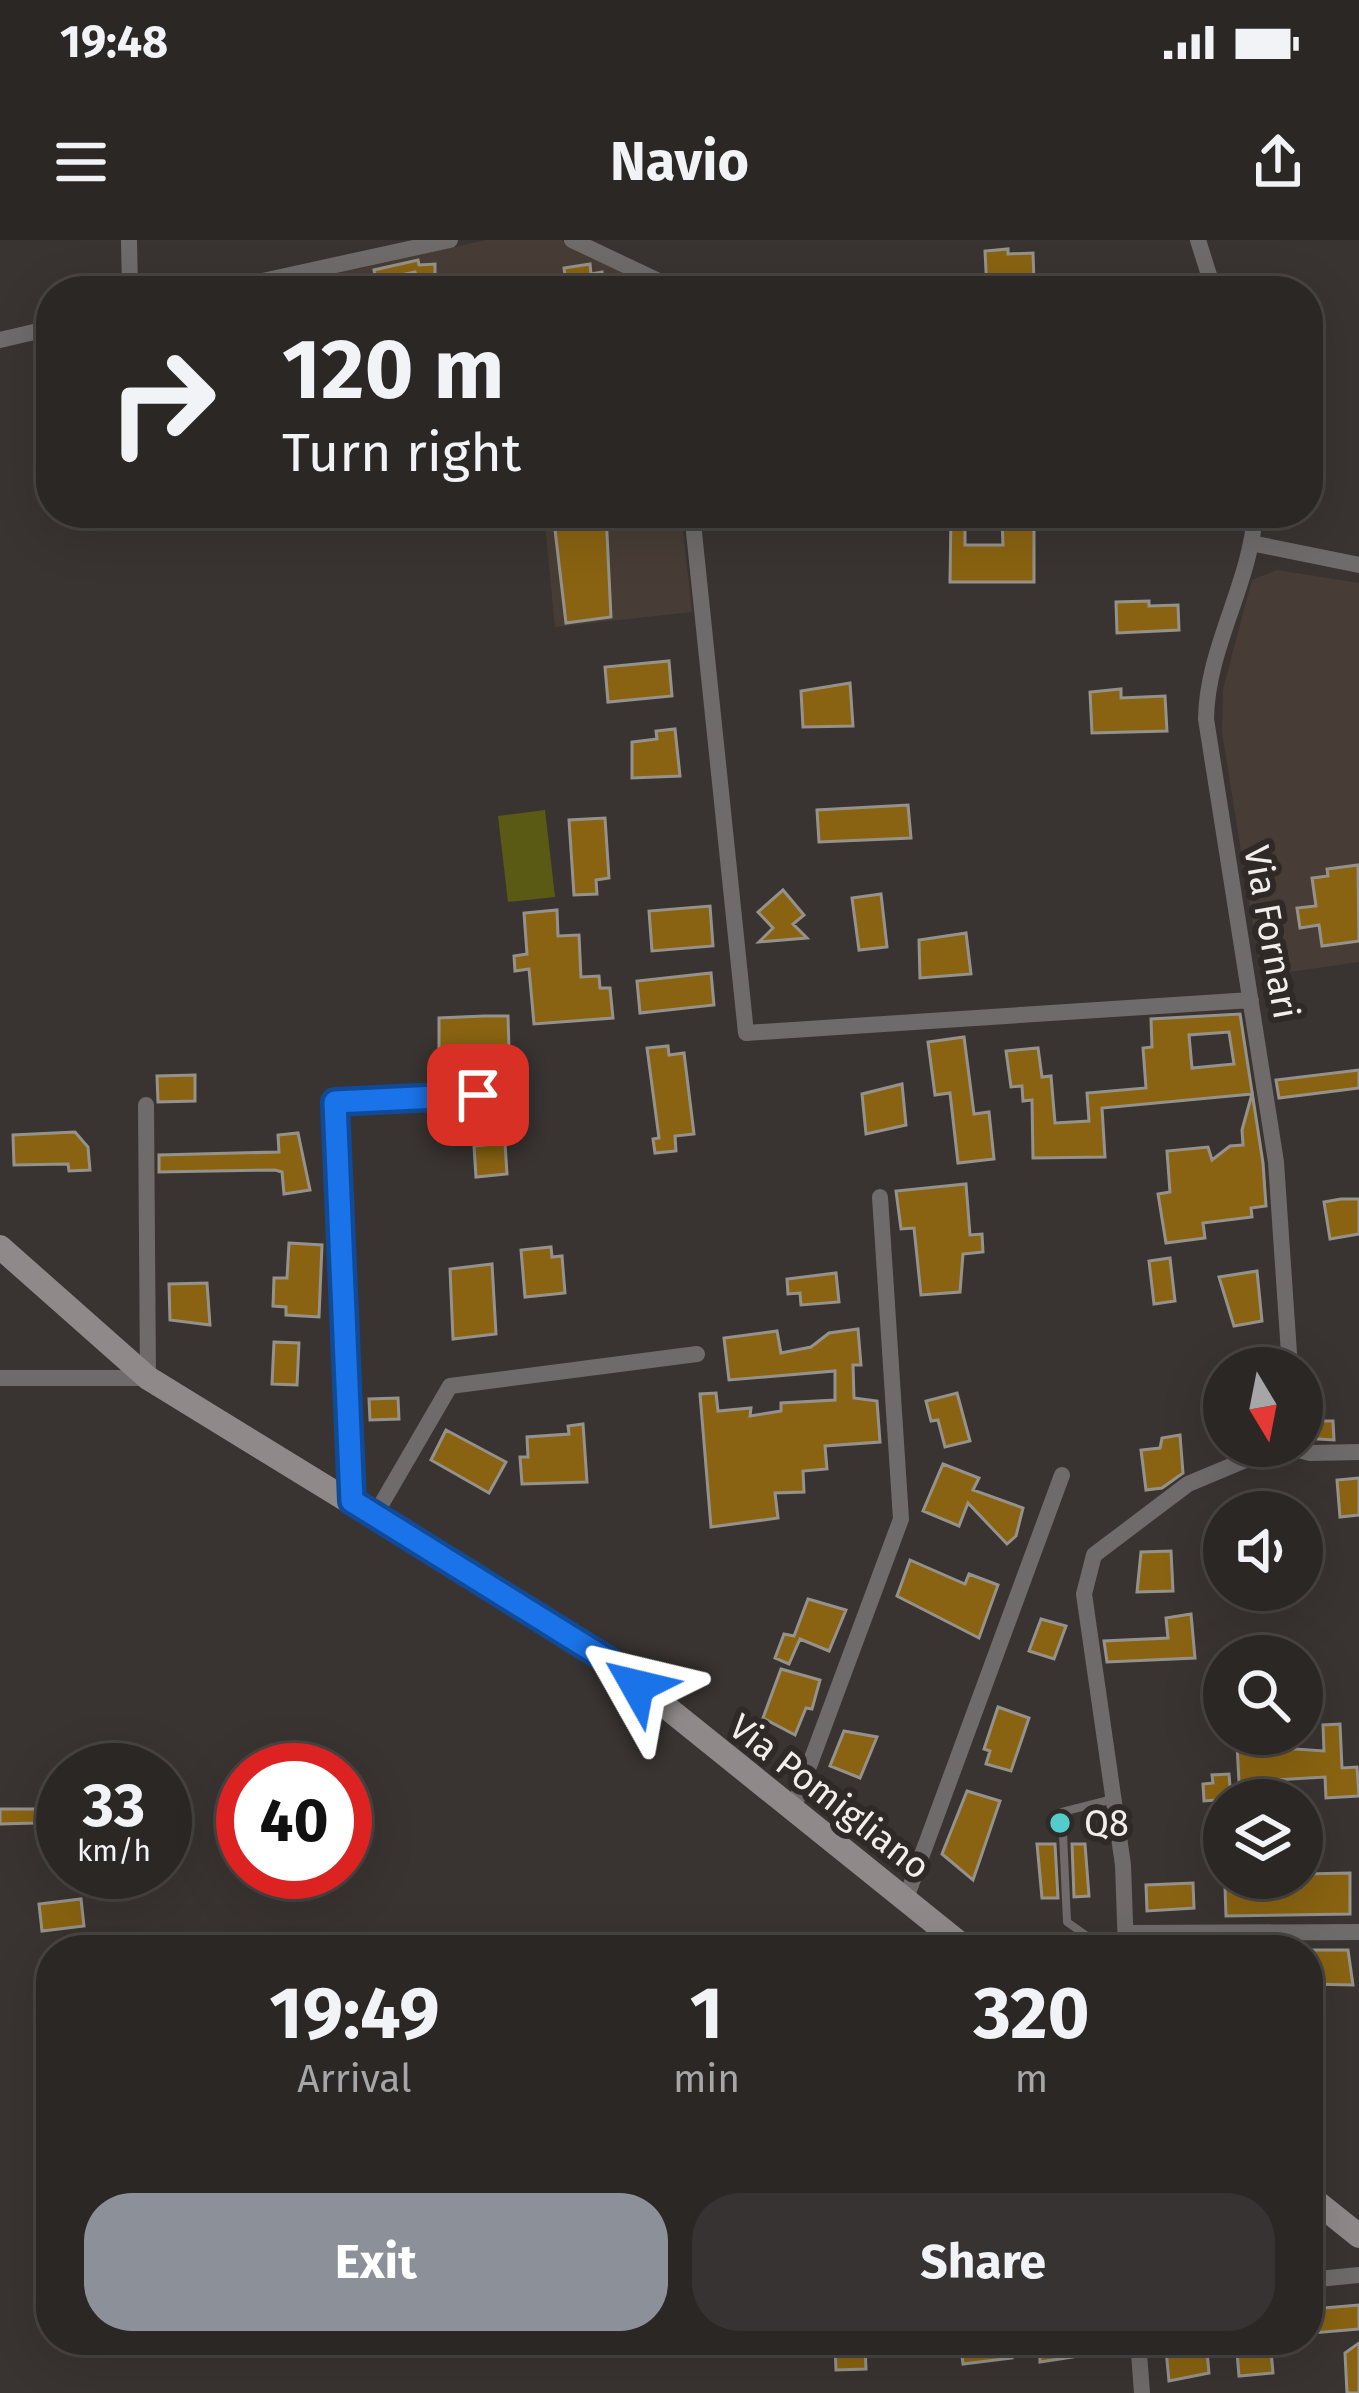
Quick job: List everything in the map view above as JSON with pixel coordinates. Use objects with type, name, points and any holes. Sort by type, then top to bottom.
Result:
[{"type":"street","points":[[129,240],[130,276]]},
{"type":"street","points":[[286,276],[450,240]]},
{"type":"street","points":[[572,240],[637,276]]},
{"type":"street","points":[[1198,240],[1209,276]]},
{"type":"street","points":[[0,340],[36,332]]},
{"type":"street","points":[[694,528],[746,1033],[1251,1000]]},
{"type":"street","name":"Via Fornari","points":[[1253,528],[1206,687],[1206,719],[1276,1162],[1289,1347]]},
{"type":"street","points":[[1251,543],[1359,566]]},
{"type":"street","points":[[352,1501],[335,1102],[478,1095]]},
{"type":"street","points":[[0,1378],[148,1378],[146,1105]]},
{"type":"street","points":[[792,1812],[901,1519],[880,1197]]},
{"type":"street","name":"Via Pomigliano","points":[[0,1247],[148,1378],[609,1661],[949,1935]]},
{"type":"street","points":[[376,1515],[450,1386],[697,1354]]},
{"type":"street","points":[[1323,1453],[1359,1452]]},
{"type":"street","points":[[1125,1935],[1114,1798],[1084,1594],[1094,1555],[1188,1484],[1230,1467]]},
{"type":"street","points":[[905,1901],[1062,1474]]},
{"type":"street","points":[[1289,1935],[1359,1932]]},
{"type":"street","points":[[1323,2206],[1359,2236]]},
{"type":"street","points":[[1323,2279],[1359,2275]]},
{"type":"street","points":[[1139,2355],[1142,2393]]},
{"type":"lane","points":[[1086,1935],[1067,1922],[1062,1812],[1114,1798]]},
{"type":"shaded area","points":[[486,240],[561,240],[636,276],[326,276]]},
{"type":"shaded area","points":[[545,528],[683,528],[692,612],[555,627]]},
{"type":"shaded area","points":[[1277,570],[1359,583],[1359,962],[1261,976],[1222,732],[1223,689],[1252,580]]},
{"type":"shaded area","points":[[545,810],[555,897],[508,902],[498,816]]},
{"type":"building","points":[[985,251],[1033,253],[1034,276],[986,276]]},
{"type":"building","points":[[418,260],[419,265],[435,264],[435,276],[416,276],[415,272],[375,276],[374,270]]},
{"type":"building","points":[[590,264],[591,274],[602,272],[602,276],[565,276],[564,268]]},
{"type":"building","points":[[555,528],[607,528],[611,617],[566,623]]},
{"type":"building","points":[[951,528],[965,528],[965,545],[1003,545],[1002,528],[1034,528],[1034,582],[950,582]]},
{"type":"building","points":[[1149,601],[1149,606],[1178,605],[1179,630],[1117,633],[1116,602]]},
{"type":"building","points":[[669,661],[672,696],[608,702],[605,667]]},
{"type":"building","points":[[850,683],[853,726],[803,727],[801,691]]},
{"type":"building","points":[[1121,689],[1121,698],[1165,696],[1167,731],[1092,733],[1090,692]]},
{"type":"building","points":[[675,729],[680,776],[632,778],[632,742],[657,739],[656,731]]},
{"type":"building","points":[[908,805],[911,838],[819,842],[817,810]]},
{"type":"building","points":[[605,818],[609,878],[596,880],[597,894],[574,895],[569,820]]},
{"type":"building","points":[[1358,865],[1359,941],[1322,946],[1319,925],[1300,928],[1297,908],[1316,906],[1312,878],[1328,876],[1327,869]]},
{"type":"building","points":[[783,890],[804,915],[793,924],[807,938],[759,942],[773,928],[758,912]]},
{"type":"building","points":[[881,894],[887,947],[859,950],[852,898]]},
{"type":"building","points":[[710,906],[713,946],[652,951],[649,911]]},
{"type":"building","points":[[557,910],[558,936],[579,935],[581,977],[599,976],[600,988],[610,988],[613,1018],[534,1024],[529,969],[515,971],[514,956],[527,954],[524,913]]},
{"type":"building","points":[[966,933],[971,974],[920,978],[919,940]]},
{"type":"building","points":[[711,973],[714,1005],[640,1013],[637,981]]},
{"type":"building","points":[[1240,1014],[1263,1163],[1266,1206],[1251,1208],[1252,1217],[1203,1223],[1205,1238],[1166,1243],[1158,1194],[1170,1192],[1167,1151],[1208,1147],[1212,1160],[1230,1146],[1243,1145],[1252,1094],[1102,1108],[1105,1157],[1033,1158],[1032,1100],[1023,1101],[1022,1086],[1011,1087],[1006,1051],[1038,1048],[1042,1077],[1051,1076],[1055,1123],[1089,1121],[1087,1093],[1146,1088],[1143,1048],[1152,1047],[1151,1019]],"holes":[[[1229,1032],[1234,1064],[1192,1068],[1189,1035]]]},
{"type":"building","points":[[508,1016],[509,1049],[453,1062],[451,1050],[439,1051],[439,1018]]},
{"type":"building","points":[[964,1037],[974,1114],[989,1112],[994,1159],[958,1163],[950,1093],[935,1095],[928,1042]]},
{"type":"building","points":[[668,1046],[669,1055],[684,1053],[694,1134],[675,1136],[676,1151],[655,1153],[653,1139],[659,1138],[647,1048]]},
{"type":"building","points":[[1359,1070],[1359,1088],[1279,1098],[1276,1080]]},
{"type":"building","points":[[195,1075],[195,1101],[158,1102],[157,1076]]},
{"type":"building","points":[[902,1084],[906,1125],[866,1134],[862,1094]]},
{"type":"building","points":[[75,1132],[88,1147],[90,1170],[69,1171],[68,1164],[14,1165],[13,1135]]},
{"type":"building","points":[[298,1133],[310,1190],[284,1194],[282,1172],[275,1170],[159,1172],[159,1155],[279,1152],[278,1135]]},
{"type":"building","points":[[505,1143],[507,1174],[476,1177],[474,1146]]},
{"type":"building","points":[[966,1184],[970,1235],[982,1234],[983,1252],[963,1254],[960,1292],[921,1295],[914,1228],[901,1229],[896,1191]]},
{"type":"building","points":[[1359,1199],[1359,1234],[1330,1239],[1324,1202]]},
{"type":"building","points":[[289,1243],[322,1245],[319,1317],[286,1315],[286,1307],[273,1306],[274,1278],[287,1278]]},
{"type":"building","points":[[551,1247],[552,1257],[562,1256],[565,1293],[525,1297],[521,1250]]},
{"type":"building","points":[[1170,1258],[1175,1301],[1154,1304],[1149,1261]]},
{"type":"building","points":[[492,1264],[496,1334],[453,1339],[450,1269]]},
{"type":"building","points":[[1257,1271],[1262,1321],[1234,1326],[1219,1277]]},
{"type":"building","points":[[836,1273],[839,1302],[801,1305],[800,1293],[788,1294],[787,1279]]},
{"type":"building","points":[[207,1283],[210,1325],[170,1320],[169,1284]]},
{"type":"building","points":[[858,1329],[861,1365],[853,1365],[854,1398],[877,1401],[880,1442],[825,1446],[827,1469],[803,1471],[804,1492],[775,1493],[778,1518],[711,1527],[700,1394],[716,1393],[718,1411],[751,1408],[750,1416],[781,1411],[781,1403],[835,1400],[835,1371],[729,1380],[724,1338],[777,1331],[781,1353],[811,1347],[829,1333]]},
{"type":"building","points":[[274,1342],[299,1343],[297,1385],[272,1384]]},
{"type":"building","points":[[957,1393],[970,1441],[945,1447],[938,1420],[931,1421],[926,1401]]},
{"type":"building","points":[[398,1398],[399,1419],[370,1420],[369,1399]]},
{"type":"building","points":[[1323,1421],[1333,1421],[1334,1440],[1323,1439]]},
{"type":"building","points":[[583,1424],[587,1482],[522,1484],[520,1457],[528,1457],[527,1437],[569,1434],[568,1426]]},
{"type":"building","points":[[446,1430],[506,1462],[489,1493],[431,1460]]},
{"type":"building","points":[[1180,1435],[1183,1473],[1162,1488],[1146,1490],[1141,1450],[1160,1448],[1162,1438]]},
{"type":"building","points":[[943,1464],[979,1478],[973,1490],[1023,1508],[1016,1536],[1007,1544],[968,1503],[959,1526],[923,1511]]},
{"type":"building","points":[[1359,1478],[1359,1515],[1340,1517],[1337,1480]]},
{"type":"building","points":[[1171,1551],[1173,1591],[1137,1592],[1141,1552]]},
{"type":"building","points":[[910,1560],[965,1584],[969,1574],[998,1585],[979,1638],[897,1596]]},
{"type":"building","points":[[808,1599],[846,1610],[829,1651],[800,1639],[789,1664],[775,1658],[784,1634],[794,1636]]},
{"type":"building","points":[[1191,1614],[1195,1658],[1107,1662],[1104,1641],[1168,1638],[1166,1618]]},
{"type":"building","points":[[1041,1619],[1066,1626],[1054,1659],[1029,1651]]},
{"type":"building","points":[[781,1669],[820,1680],[812,1709],[806,1708],[795,1735],[763,1718]]},
{"type":"building","points":[[998,1707],[1029,1718],[1011,1771],[986,1764],[990,1751],[984,1749]]},
{"type":"building","points":[[1340,1724],[1342,1768],[1357,1767],[1359,1796],[1326,1798],[1325,1777],[1239,1779],[1238,1755],[1323,1755],[1323,1725]]},
{"type":"building","points":[[844,1731],[877,1737],[860,1778],[830,1766]]},
{"type":"building","points":[[967,1791],[1000,1801],[973,1880],[942,1854]]},
{"type":"building","points":[[0,1809],[35,1809],[35,1823],[0,1824]]},
{"type":"building","points":[[1037,1844],[1055,1844],[1058,1898],[1042,1898]]},
{"type":"building","points":[[1072,1844],[1085,1844],[1089,1896],[1074,1897]]},
{"type":"building","points":[[1350,1873],[1350,1914],[1226,1916],[1225,1899],[1323,1899],[1323,1874]]},
{"type":"building","points":[[1193,1883],[1194,1908],[1147,1911],[1146,1885]]},
{"type":"building","points":[[81,1899],[84,1926],[42,1931],[39,1904]]},
{"type":"building","points":[[1323,1950],[1348,1950],[1353,1985],[1323,1984]]},
{"type":"building","points":[[1359,2305],[1359,2329],[1323,2332],[1323,2308]]},
{"type":"building","points":[[1359,2343],[1359,2393],[1347,2393],[1345,2353]]},
{"type":"building","points":[[835,2355],[865,2355],[866,2369],[836,2370]]},
{"type":"building","points":[[962,2355],[1012,2355],[1012,2358],[963,2364]]},
{"type":"building","points":[[1040,2355],[1073,2355],[1073,2357],[1040,2362]]},
{"type":"building","points":[[1166,2355],[1207,2355],[1209,2373],[1169,2381]]},
{"type":"building","points":[[1237,2355],[1271,2355],[1273,2373],[1239,2376]]},
{"type":"place","name":"Q8","points":[[1060,1823]]},
{"type":"route","points":[[478,1095],[335,1102],[352,1501],[609,1661],[637,1686]]}]
